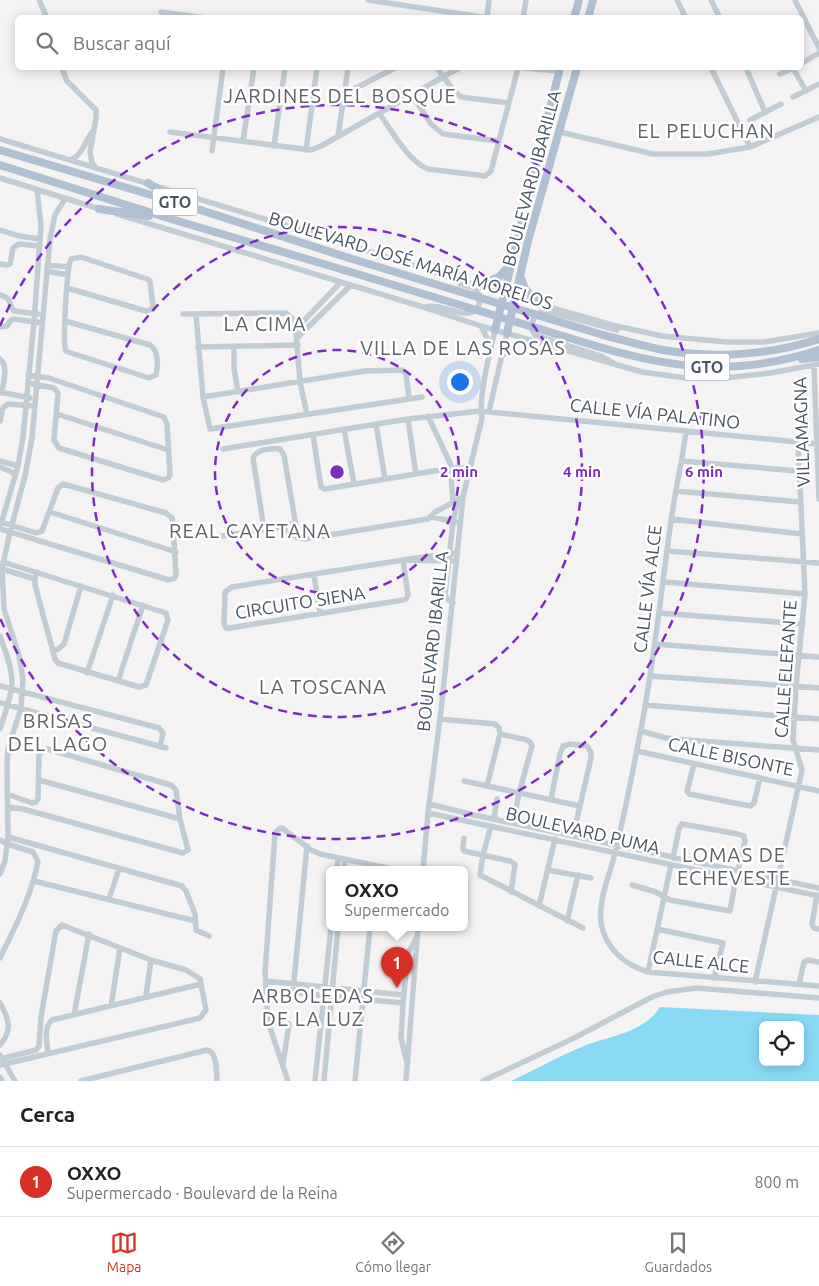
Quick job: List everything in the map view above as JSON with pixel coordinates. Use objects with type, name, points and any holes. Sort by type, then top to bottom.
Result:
[{"type":"main road","points":[[575,15],[578,0]]},
{"type":"main road","points":[[588,15],[591,0]]},
{"type":"main road","name":"BOULEVARD IBARILLA","points":[[495,330],[559,70]]},
{"type":"main road","points":[[560,70],[563,73],[570,73],[574,70]]},
{"type":"main road","name":"BOULEVARD IBARILLA","points":[[507,333],[514,297],[576,70]]},
{"type":"main road","name":"BOULEVARD JOSÉ MARÍA MORELOS","points":[[0,150],[185,205],[348,258],[603,335],[664,350],[712,354],[761,352],[819,339]]},
{"type":"main road","name":"BOULEVARD JOSÉ MARÍA MORELOS","points":[[0,165],[171,219],[633,357],[706,368],[750,366],[788,359],[819,350]]},
{"type":"main road","points":[[148,183],[185,205]]},
{"type":"main road","points":[[99,209],[171,219]]},
{"type":"main road","points":[[479,285],[499,277],[512,262]]},
{"type":"main road","points":[[520,275],[525,289],[539,304]]},
{"type":"main road","points":[[788,359],[806,359],[819,356]]},
{"type":"street","points":[[40,0],[46,15]]},
{"type":"street","points":[[368,0],[402,3],[475,15]]},
{"type":"street","points":[[487,15],[489,0]]},
{"type":"street","points":[[524,15],[526,0]]},
{"type":"street","points":[[677,0],[684,15]]},
{"type":"street","points":[[711,0],[718,15]]},
{"type":"street","points":[[795,0],[802,15]]},
{"type":"street","points":[[161,12],[184,15]]},
{"type":"street","points":[[804,18],[819,48]]},
{"type":"street","points":[[804,62],[819,53]]},
{"type":"street","points":[[63,70],[67,81],[96,110],[90,158],[96,168]]},
{"type":"street","points":[[212,151],[223,70]]},
{"type":"street","points":[[243,141],[254,70]]},
{"type":"street","points":[[274,146],[285,70]]},
{"type":"street","points":[[306,150],[317,70]]},
{"type":"street","points":[[338,136],[348,70]]},
{"type":"street","points":[[344,94],[390,70]]},
{"type":"street","points":[[439,70],[454,91],[461,97],[509,103]]},
{"type":"street","points":[[170,132],[306,150],[316,148],[455,70]]},
{"type":"street","points":[[379,113],[420,166],[428,169],[485,176],[490,173],[517,70]]},
{"type":"street","points":[[712,70],[750,147]]},
{"type":"street","points":[[747,70],[765,112]]},
{"type":"street","points":[[780,74],[789,70]]},
{"type":"street","points":[[794,70],[806,91]]},
{"type":"street","points":[[793,97],[819,84]]},
{"type":"street","points":[[412,95],[432,124],[443,134],[498,141]]},
{"type":"street","points":[[750,120],[781,104]]},
{"type":"street","points":[[560,132],[653,154],[708,154],[750,147],[819,118]]},
{"type":"street","points":[[71,160],[80,154],[87,138],[93,131]]},
{"type":"street","points":[[0,139],[148,183],[503,294],[629,329],[662,336],[734,343],[758,342],[819,333]]},
{"type":"street","points":[[0,178],[481,326],[615,365],[666,376],[705,379],[746,376],[816,364]]},
{"type":"street","points":[[10,529],[40,532],[44,529],[58,488],[63,484],[68,484],[166,513],[172,518],[176,552],[176,575],[175,578],[169,580],[0,526],[16,474],[23,437],[42,225],[37,190]]},
{"type":"street","points":[[0,874],[8,837],[8,749],[21,708],[23,691],[21,662],[8,626],[3,620],[2,569],[10,529],[29,458],[52,226],[55,215],[65,199]]},
{"type":"street","points":[[42,225],[52,226]]},
{"type":"street","points":[[0,230],[40,242]]},
{"type":"street","points":[[19,236],[19,244]]},
{"type":"street","points":[[0,264],[10,264],[13,248],[19,244],[40,242]]},
{"type":"street","points":[[65,321],[150,345],[155,349],[156,353],[156,375],[150,378],[66,351],[64,345],[65,321],[67,288],[69,264],[74,257],[82,257],[150,281],[152,284],[153,306],[146,311],[67,288]]},
{"type":"street","points":[[47,268],[69,264]]},
{"type":"street","points":[[47,268],[68,274]]},
{"type":"street","points":[[423,307],[435,306],[467,314],[473,312],[479,305],[480,296],[474,288],[450,280],[440,274]]},
{"type":"street","points":[[296,330],[341,282]]},
{"type":"street","points":[[198,347],[297,342],[327,308],[351,285]]},
{"type":"street","points":[[0,295],[11,301],[11,308],[14,311],[43,315]]},
{"type":"street","points":[[321,303],[327,308]]},
{"type":"street","points":[[615,365],[602,356],[535,335],[530,328],[531,324],[538,313],[546,311],[603,327],[618,330],[629,329]]},
{"type":"street","points":[[183,314],[286,313],[293,318],[296,330],[300,382],[307,414]]},
{"type":"street","points":[[196,314],[203,397],[208,427],[212,429],[422,397]]},
{"type":"street","points":[[0,327],[6,326],[10,320],[14,319],[42,323]]},
{"type":"street","points":[[481,326],[487,338],[490,351]]},
{"type":"street","points":[[480,411],[495,330]]},
{"type":"street","points":[[482,418],[489,411],[507,333]]},
{"type":"street","points":[[502,356],[514,345],[527,338]]},
{"type":"street","points":[[234,346],[234,368],[238,392]]},
{"type":"street","points":[[0,359],[4,363],[5,370],[1,393],[26,398],[35,403]]},
{"type":"street","name":"VILLAMAGNA","points":[[816,364],[819,498]]},
{"type":"street","points":[[203,397],[365,371],[402,370],[406,374],[409,398]]},
{"type":"street","points":[[28,375],[68,385],[164,417],[167,424],[170,475],[162,480],[61,450],[54,440],[58,394],[54,388],[28,383]]},
{"type":"street","points":[[58,394],[68,385]]},
{"type":"street","points":[[0,421],[3,408],[6,405],[13,403],[26,405],[35,403]]},
{"type":"street","name":"CALLE VÍA PALATINO","points":[[223,449],[428,416],[480,411],[818,444]]},
{"type":"street","name":"BOULEVARD IBARILLA","points":[[423,866],[453,603],[460,522],[458,499],[470,468],[482,418],[480,411]]},
{"type":"street","points":[[57,414],[168,450]]},
{"type":"street","points":[[428,416],[452,468],[458,499],[453,522],[445,596],[453,603]]},
{"type":"street","points":[[408,419],[416,474]]},
{"type":"street","points":[[376,424],[385,478]]},
{"type":"street","points":[[344,430],[354,484]]},
{"type":"street","name":"CALLE VÍA ALCE","points":[[637,751],[646,705],[671,519],[686,432]]},
{"type":"street","points":[[313,435],[322,487],[325,489],[452,468],[470,468]]},
{"type":"street","name":"CALLE ELEFANTE","points":[[755,982],[802,770],[800,758],[794,748],[793,740],[805,594],[798,442]]},
{"type":"street","points":[[264,529],[253,458],[258,452],[277,448],[282,451],[298,538]]},
{"type":"street","points":[[0,461],[18,466]]},
{"type":"street","points":[[682,461],[798,471]]},
{"type":"street","points":[[0,467],[16,474]]},
{"type":"street","points":[[676,491],[800,502]]},
{"type":"street","points":[[281,527],[298,538],[305,539],[428,519],[458,499]]},
{"type":"street","points":[[50,512],[176,552]]},
{"type":"street","points":[[431,517],[460,522]]},
{"type":"street","points":[[671,519],[802,534]]},
{"type":"street","points":[[210,538],[281,527],[295,523]]},
{"type":"street","points":[[667,551],[819,563]]},
{"type":"street","name":"CIRCUITO SIENA","points":[[402,560],[408,596],[405,600],[230,628],[226,628],[224,624],[225,594],[229,588],[402,560],[456,553]]},
{"type":"street","name":"CIRCUITO SIENA","points":[[402,560],[456,560]]},
{"type":"street","points":[[3,562],[37,572],[81,586],[113,595],[165,612],[168,615],[168,620],[146,685],[141,687],[87,673],[60,665],[56,661],[35,579],[37,572]]},
{"type":"street","points":[[2,569],[35,579]]},
{"type":"street","points":[[314,575],[320,613]]},
{"type":"street","points":[[664,582],[805,594]]},
{"type":"street","points":[[53,651],[64,644],[81,586]]},
{"type":"street","points":[[87,673],[113,595]]},
{"type":"street","points":[[118,681],[143,605]]},
{"type":"street","points":[[659,613],[803,624]]},
{"type":"street","points":[[0,628],[8,626]]},
{"type":"street","points":[[0,636],[11,674],[8,705],[0,729]]},
{"type":"street","points":[[655,644],[819,657]]},
{"type":"street","points":[[650,676],[819,688]]},
{"type":"street","points":[[0,686],[159,728],[163,733],[163,748],[0,703]]},
{"type":"street","points":[[646,705],[819,719]]},
{"type":"street","points":[[440,719],[494,724],[500,731],[530,742],[532,746],[513,823]]},
{"type":"street","points":[[488,786],[500,731]]},
{"type":"street","points":[[641,731],[666,738],[772,748],[819,750]]},
{"type":"street","points":[[551,799],[563,746],[581,744],[589,748],[592,758],[573,836]]},
{"type":"street","points":[[7,794],[34,803],[38,798],[39,756],[42,751],[47,749],[173,786],[176,790],[180,819],[189,848],[185,853],[23,809],[8,807]]},
{"type":"street","name":"CALLE BISONTE","points":[[637,751],[819,791]]},
{"type":"street","name":"CALLE ALCE","points":[[637,751],[617,845],[601,907],[604,932],[612,948],[623,960],[634,967],[648,972],[819,986]]},
{"type":"street","points":[[694,764],[688,793],[750,806],[754,803],[760,778]]},
{"type":"street","points":[[39,780],[180,819]]},
{"type":"street","points":[[464,781],[580,806]]},
{"type":"street","points":[[497,799],[480,873],[482,876],[511,892],[583,928]]},
{"type":"street","name":"BOULEVARD PUMA","points":[[429,804],[555,839],[818,896]]},
{"type":"street","name":"BOULEVARD PUMA","points":[[428,813],[513,823],[819,888]]},
{"type":"street","points":[[673,858],[680,825],[684,824],[738,834],[744,836],[745,841],[738,872]]},
{"type":"street","points":[[288,1081],[268,1022],[264,963],[274,835],[282,828],[315,853],[368,866]]},
{"type":"street","points":[[8,837],[182,886],[186,890],[195,914],[196,930],[209,936]]},
{"type":"street","points":[[464,838],[464,851],[513,862],[516,867],[511,892]]},
{"type":"street","points":[[539,906],[555,839]]},
{"type":"street","points":[[0,840],[33,852],[38,861],[34,881],[0,958]]},
{"type":"street","points":[[293,991],[307,846]]},
{"type":"street","points":[[337,866],[338,858]]},
{"type":"street","points":[[344,866],[345,860]]},
{"type":"street","points":[[648,972],[671,865]]},
{"type":"street","points":[[109,898],[119,869]]},
{"type":"street","points":[[548,870],[591,878]]},
{"type":"street","points":[[567,921],[578,875]]},
{"type":"street","points":[[632,885],[656,892],[670,900],[730,912],[736,878]]},
{"type":"street","points":[[34,881],[196,921]]},
{"type":"street","points":[[818,896],[812,924],[814,928],[819,929]]},
{"type":"street","points":[[65,925],[151,960],[186,970],[197,976],[201,984],[206,1010],[200,1018],[48,1054],[2,1060],[36,1050],[39,1046],[40,1017],[58,928],[65,925]]},
{"type":"street","points":[[657,929],[723,943],[714,978]]},
{"type":"street","points":[[329,988],[331,931]]},
{"type":"street","points":[[315,1081],[337,931]]},
{"type":"street","points":[[355,1081],[370,931]]},
{"type":"street","points":[[406,1081],[418,931]]},
{"type":"street","points":[[74,1015],[89,934]]},
{"type":"street","points":[[408,1066],[401,1038],[403,1003],[408,952],[417,937]]},
{"type":"street","points":[[111,1006],[120,948]]},
{"type":"street","points":[[146,996],[151,960]]},
{"type":"street","points":[[799,984],[802,964],[808,960],[819,962]]},
{"type":"street","points":[[266,981],[404,995]]},
{"type":"street","points":[[48,1054],[46,1030],[52,1020],[201,984]]},
{"type":"street","points":[[483,1081],[572,1039],[652,997],[667,992],[696,988],[819,998]]},
{"type":"street","points":[[266,990],[293,991],[403,1003]]},
{"type":"street","points":[[324,1081],[328,995]]},
{"type":"street","points":[[0,1003],[8,1016],[9,1025],[7,1036],[0,1045]]},
{"type":"street","points":[[268,1022],[286,1022],[289,1024],[283,1066]]},
{"type":"street","points":[[81,1081],[207,1050],[215,1056],[216,1081]]},
{"type":"street","points":[[2,1060],[15,1081]]},
{"type":"street","points":[[0,1077],[2,1081]]},
{"type":"water","points":[[660,1007],[819,1015],[819,1081],[511,1081],[575,1050],[625,1033],[644,1023]]},
{"type":"place","name":"OXXO","points":[[397,988]]},
{"type":"district","name":"JARDINES DEL BOSQUE","points":[[340,95]]},
{"type":"district","name":"EL PELUCHAN","points":[[706,130]]},
{"type":"district","name":"LA CIMA","points":[[265,323]]},
{"type":"district","name":"VILLA DE LAS ROSAS","points":[[463,347]]},
{"type":"district","name":"REAL CAYETANA","points":[[250,530]]},
{"type":"district","name":"LA TOSCANA","points":[[323,686]]},
{"type":"district","name":"BRISAS DEL LAGO","points":[[58,732]]},
{"type":"district","name":"LOMAS DE ECHEVESTE","points":[[734,866]]},
{"type":"district","name":"ARBOLEDAS DE LA LUZ","points":[[313,1006]]}]
